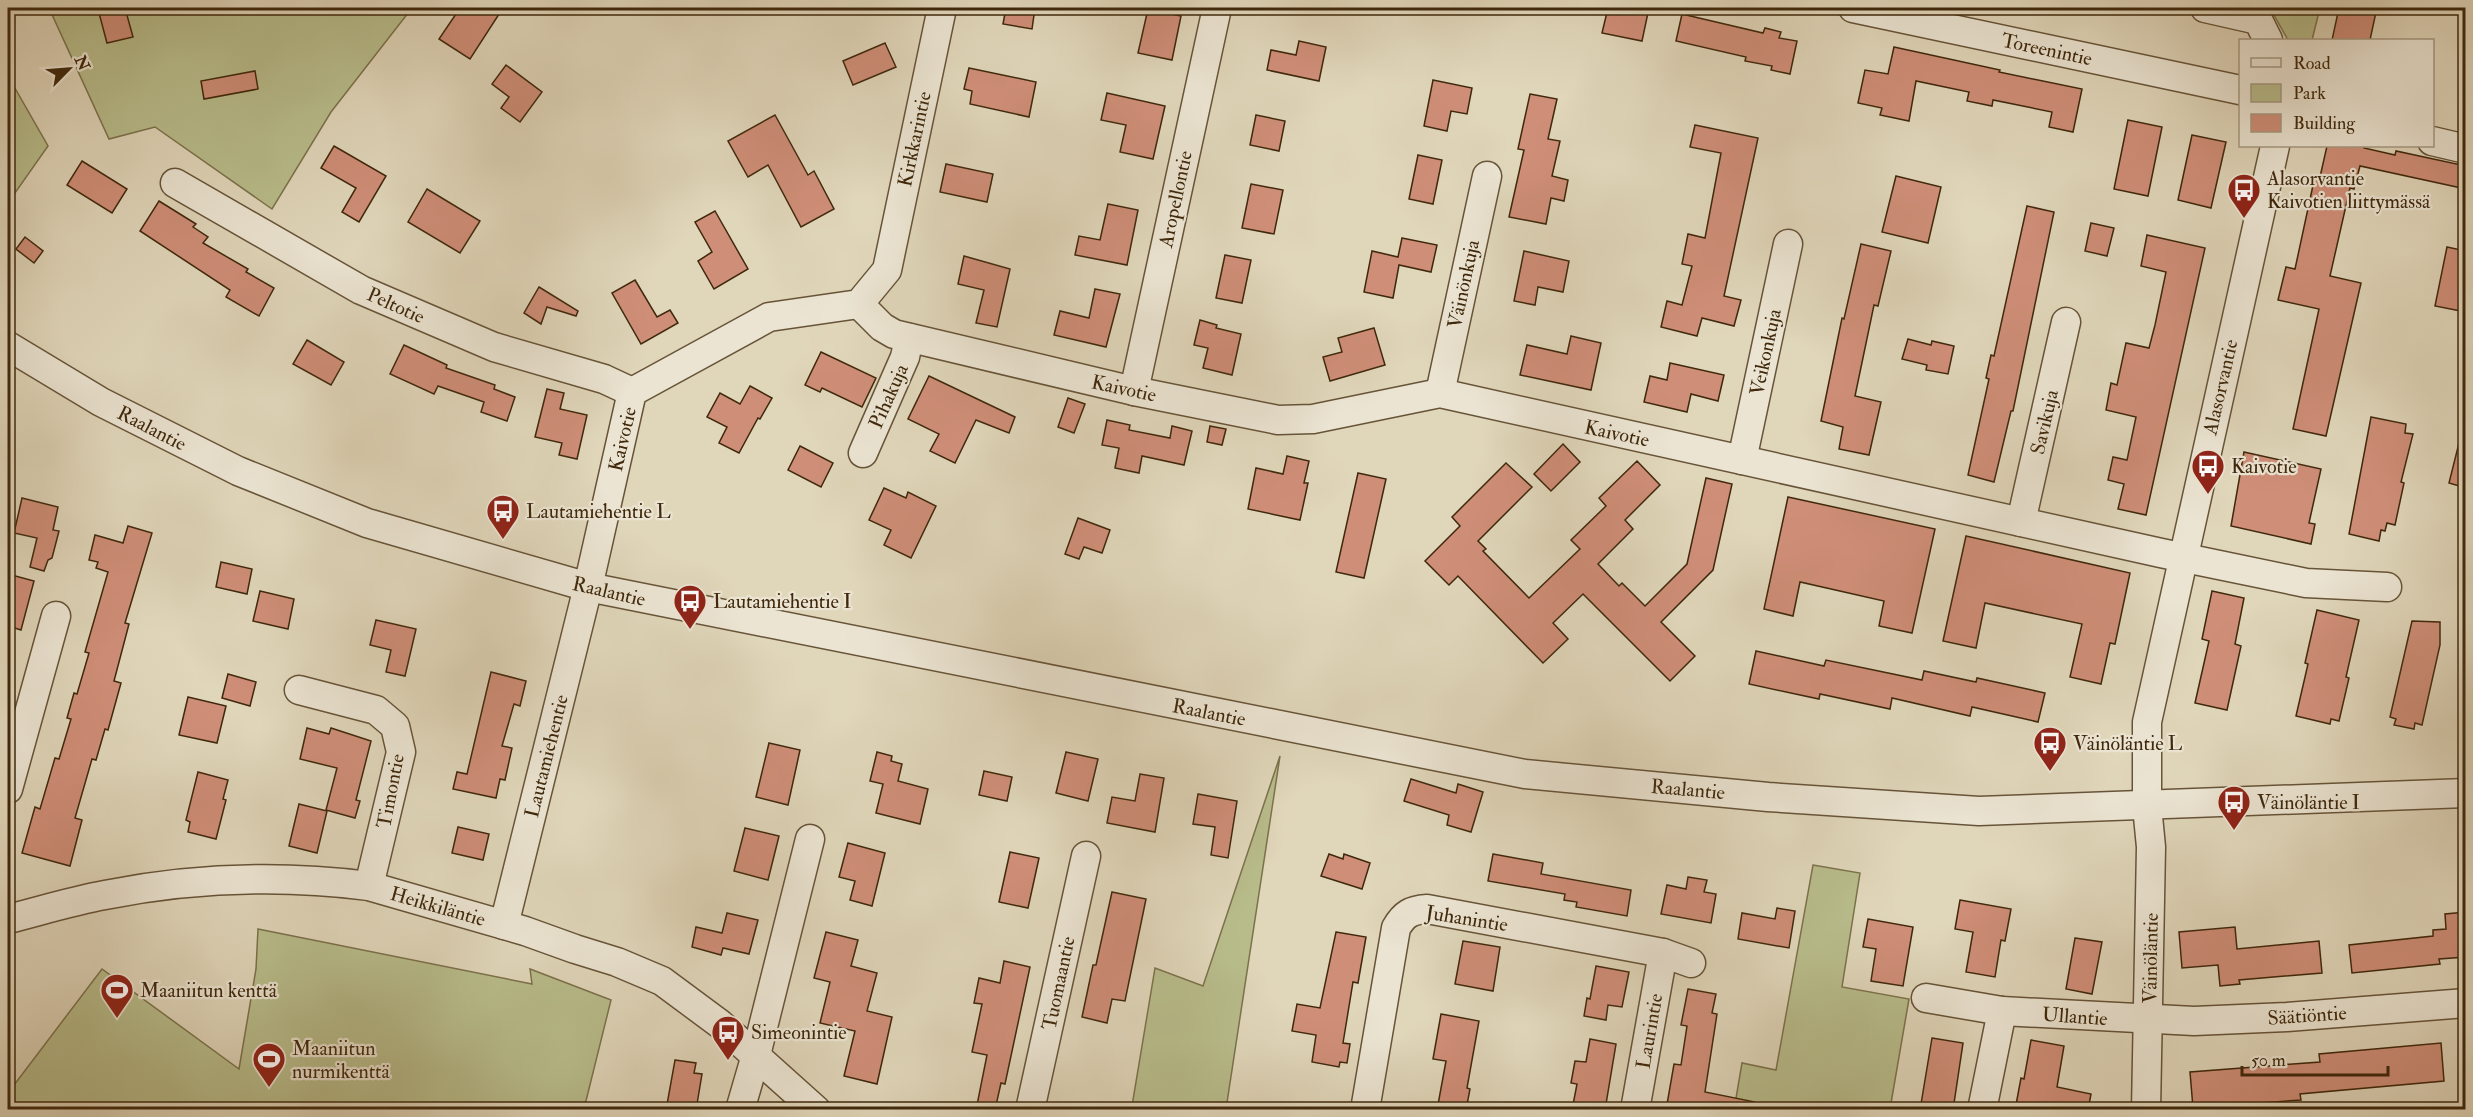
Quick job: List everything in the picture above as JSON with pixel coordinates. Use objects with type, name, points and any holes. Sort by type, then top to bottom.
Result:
[{"type":"street","name":"Kirkkarintie","points":[[859,304],[887,270],[942,8]]},
{"type":"street","name":"Aropellontie","points":[[1134,391],[1217,8]]},
{"type":"street","name":"Toreenintie","points":[[1853,8],[1911,13],[2239,90]]},
{"type":"street","points":[[2205,8],[2258,20],[2268,39]]},
{"type":"street","points":[[2434,141],[2466,149]]},
{"type":"street","name":"Alasorvantie","points":[[2147,806],[2147,722],[2275,147]]},
{"type":"street","name":"Väinönkuja","points":[[1440,393],[1487,176]]},
{"type":"street","name":"Peltotie","points":[[175,183],[371,294],[494,347],[604,379],[632,392]]},
{"type":"street","name":"Veikonkuja","points":[[1742,460],[1788,244]]},
{"type":"street","name":"Kaivotie","points":[[588,587],[632,392],[769,317],[859,304],[882,327],[894,334],[1134,391],[1278,420],[1313,419],[1440,393],[2306,584],[2387,586]]},
{"type":"street","name":"Savikuja","points":[[2021,522],[2066,322]]},
{"type":"street","name":"Pihakuja","points":[[863,453],[905,357],[909,338]]},
{"type":"street","name":"Raalantie","points":[[8,346],[101,402],[238,471],[367,523],[588,587],[1525,774],[1768,797],[1979,811],[2466,793]]},
{"type":"street","name":"Lautamiehentie","points":[[504,925],[588,587]]},
{"type":"street","points":[[8,789],[57,616]]},
{"type":"street","name":"Timontie","points":[[299,690],[376,710],[395,726],[401,752],[369,886]]},
{"type":"street","name":"Väinöläntie","points":[[2146,1110],[2151,847],[2147,806]]},
{"type":"street","points":[[740,1110],[810,839]]},
{"type":"street","name":"Tuomaantie","points":[[1030,1110],[1086,856]]},
{"type":"street","name":"Heikkiläntie","points":[[8,919],[106,895],[181,884],[273,880],[369,886],[504,925],[617,962],[662,981],[720,1024],[816,1110]]},
{"type":"street","name":"Juhanintie","points":[[1365,1110],[1396,928],[1402,916],[1413,910],[1427,909],[1663,954],[1691,963]]},
{"type":"street","name":"Laurintie","points":[[1635,1110],[1663,954]]},
{"type":"street","name":"Ullantie","points":[[1926,998],[2002,1011],[2149,1020]]},
{"type":"street","name":"Säätiöntie","points":[[2149,1020],[2194,1021],[2287,1017],[2466,1003]]},
{"type":"street","points":[[1982,1110],[2002,1011]]},
{"type":"green space","points":[[49,8],[412,8],[331,112],[272,209],[155,127],[109,139]]},
{"type":"green space","points":[[2270,8],[2320,8],[2312,39],[2287,39]]},
{"type":"green space","points":[[8,76],[48,146],[8,203]]},
{"type":"green space","points":[[1280,756],[1226,1109],[1150,1110],[1132,1106],[1155,968],[1203,986]]},
{"type":"green space","points":[[1813,865],[1860,873],[1842,987],[1909,999],[1890,1109],[1734,1110],[1742,1063],[1776,1070]]},
{"type":"green space","points":[[258,929],[532,984],[530,969],[611,1000],[584,1109],[8,1109],[8,1093],[102,969],[239,1069],[256,969]]},
{"type":"building","points":[[125,8],[133,37],[107,43],[99,13]]},
{"type":"building","points":[[460,8],[503,8],[470,59],[439,39]]},
{"type":"building","points":[[1006,8],[1035,8],[1032,29],[1003,24]]},
{"type":"building","points":[[1608,8],[1649,8],[1642,41],[1602,33]]},
{"type":"building","points":[[2339,8],[2356,8],[2376,12],[2370,39],[2332,39]]},
{"type":"building","points":[[1148,9],[1181,16],[1172,60],[1138,53]]},
{"type":"building","points":[[1682,14],[1763,33],[1765,28],[1781,32],[1779,38],[1797,41],[1790,74],[1771,70],[1772,66],[1745,61],[1746,57],[1676,41]]},
{"type":"building","points":[[1299,41],[1326,47],[1319,81],[1267,70],[1271,50],[1296,55]]},
{"type":"building","points":[[885,43],[896,67],[853,85],[843,61]]},
{"type":"building","points":[[1894,47],[2082,89],[2073,132],[2049,127],[2052,112],[1993,100],[1992,106],[1967,101],[1969,92],[1916,81],[1909,121],[1880,115],[1882,108],[1858,103],[1865,70],[1888,74]]},
{"type":"building","points":[[506,65],[542,92],[520,122],[501,108],[509,97],[492,84]]},
{"type":"building","points":[[969,68],[1036,82],[1029,117],[970,104],[972,91],[964,89]]},
{"type":"building","points":[[255,71],[258,89],[204,99],[201,81]]},
{"type":"building","points":[[1433,80],[1472,88],[1467,114],[1451,111],[1447,131],[1424,126]]},
{"type":"building","points":[[1107,93],[1165,106],[1153,159],[1120,152],[1126,125],[1101,120]]},
{"type":"building","points":[[1530,94],[1557,99],[1548,139],[1560,141],[1552,176],[1568,180],[1564,201],[1551,198],[1546,224],[1509,217],[1524,150],[1518,149]]},
{"type":"building","points":[[775,115],[808,175],[814,171],[834,209],[801,227],[768,165],[748,177],[728,141]]},
{"type":"building","points":[[1256,115],[1285,121],[1279,151],[1250,145]]},
{"type":"building","points":[[2128,120],[2162,127],[2148,196],[2114,189]]},
{"type":"building","points":[[1695,125],[1758,138],[1724,296],[1741,300],[1734,326],[1702,318],[1697,336],[1661,327],[1667,301],[1682,305],[1692,266],[1682,264],[1688,234],[1705,238],[1721,153],[1690,147]]},
{"type":"building","points":[[2192,135],[2226,142],[2211,208],[2178,200]]},
{"type":"building","points":[[334,146],[386,176],[359,222],[342,212],[356,188],[321,168]]},
{"type":"building","points":[[2327,147],[2364,147],[2395,155],[2396,151],[2466,166],[2466,189],[2360,166],[2354,189],[2350,188],[2330,276],[2361,283],[2326,436],[2293,429],[2319,309],[2278,300],[2286,267],[2295,269],[2315,176],[2320,177]]},
{"type":"building","points":[[1418,155],[1442,160],[1433,204],[1409,199]]},
{"type":"building","points":[[82,161],[127,189],[112,213],[67,185]]},
{"type":"building","points":[[946,164],[993,174],[987,202],[940,192]]},
{"type":"building","points":[[1896,176],[1941,187],[1928,243],[1882,232]]},
{"type":"building","points":[[1251,184],[1283,190],[1274,234],[1242,228]]},
{"type":"building","points":[[427,189],[480,221],[460,253],[408,222]]},
{"type":"building","points":[[159,201],[196,224],[193,227],[208,237],[203,243],[248,269],[246,272],[274,288],[259,316],[226,297],[230,290],[140,231]]},
{"type":"building","points":[[1108,204],[1138,210],[1127,265],[1075,255],[1079,236],[1100,240]]},
{"type":"building","points":[[2027,206],[2054,212],[2013,411],[2011,411],[1994,482],[1968,475],[1989,379],[1986,378],[1991,355],[1994,356]]},
{"type":"building","points":[[715,211],[748,269],[714,289],[698,261],[712,252],[695,222]]},
{"type":"building","points":[[2091,223],[2114,228],[2107,256],[2085,251]]},
{"type":"building","points":[[2147,235],[2205,248],[2146,515],[2118,509],[2124,484],[2108,480],[2113,457],[2127,460],[2136,417],[2106,410],[2111,383],[2117,385],[2126,343],[2149,348],[2155,325],[2166,272],[2141,266]]},
{"type":"building","points":[[25,237],[43,251],[34,263],[16,249]]},
{"type":"building","points":[[1402,238],[1437,245],[1431,272],[1399,265],[1393,298],[1364,292],[1372,251],[1398,257]]},
{"type":"building","points":[[1861,244],[1891,251],[1878,306],[1874,305],[1855,396],[1881,402],[1869,455],[1839,449],[1843,427],[1821,421],[1842,318],[1844,319]]},
{"type":"building","points":[[2447,247],[2466,251],[2466,312],[2435,306]]},
{"type":"building","points":[[1524,251],[1569,261],[1563,292],[1538,287],[1535,305],[1514,301]]},
{"type":"building","points":[[1225,255],[1251,260],[1242,303],[1216,298]]},
{"type":"building","points":[[964,256],[1010,269],[997,327],[976,323],[984,290],[958,284]]},
{"type":"building","points":[[635,280],[657,317],[670,310],[678,323],[641,344],[612,293]]},
{"type":"building","points":[[539,287],[578,311],[576,316],[547,307],[541,324],[524,313]]},
{"type":"building","points":[[1095,289],[1120,294],[1106,347],[1054,335],[1060,311],[1089,318]]},
{"type":"building","points":[[1200,320],[1217,325],[1216,328],[1241,334],[1232,375],[1203,368],[1208,348],[1194,345]]},
{"type":"building","points":[[1374,328],[1385,365],[1330,381],[1323,357],[1342,352],[1338,338]]},
{"type":"building","points":[[1571,336],[1601,343],[1591,390],[1520,375],[1527,345],[1567,354]]},
{"type":"building","points":[[1908,339],[1931,345],[1932,341],[1954,346],[1948,374],[1926,370],[1927,365],[1902,359]]},
{"type":"building","points":[[307,340],[344,362],[331,385],[293,364]]},
{"type":"building","points":[[404,345],[447,365],[446,368],[495,385],[494,389],[515,397],[507,421],[481,412],[484,402],[438,386],[434,394],[390,374]]},
{"type":"building","points":[[821,352],[876,378],[862,407],[822,388],[820,392],[805,385]]},
{"type":"building","points":[[1670,363],[1724,375],[1718,401],[1691,394],[1687,412],[1644,402],[1650,376],[1667,380]]},
{"type":"building","points":[[929,376],[1015,417],[1009,433],[976,420],[955,463],[930,451],[939,434],[908,419]]},
{"type":"building","points":[[750,386],[772,398],[739,453],[719,443],[727,427],[707,417],[720,393],[740,404]]},
{"type":"building","points":[[547,389],[564,393],[560,409],[587,415],[577,459],[559,455],[562,443],[535,437]]},
{"type":"building","points":[[1068,398],[1085,404],[1074,433],[1058,427]]},
{"type":"building","points":[[2371,417],[2406,424],[2405,433],[2413,434],[2401,482],[2404,483],[2395,525],[2387,523],[2385,531],[2381,530],[2379,541],[2349,534]]},
{"type":"building","points":[[1107,420],[1130,425],[1129,430],[1170,438],[1172,426],[1192,431],[1184,465],[1142,456],[1139,473],[1115,468],[1119,448],[1102,445]]},
{"type":"building","points":[[1210,426],[1226,429],[1222,445],[1207,442]]},
{"type":"building","points":[[2460,439],[2466,439],[2466,488],[2449,483]]},
{"type":"building","points":[[1563,444],[1580,462],[1551,491],[1534,474]]},
{"type":"building","points":[[800,446],[833,463],[821,487],[788,470]]},
{"type":"building","points":[[2244,452],[2321,469],[2309,523],[2315,524],[2311,544],[2231,526]]},
{"type":"building","points":[[1287,456],[1309,461],[1304,483],[1308,483],[1300,520],[1248,509],[1256,468],[1283,474]]},
{"type":"building","points":[[1637,461],[1660,485],[1625,520],[1633,529],[1598,564],[1619,586],[1622,583],[1645,606],[1687,564],[1706,478],[1732,484],[1713,570],[1661,622],[1695,656],[1670,681],[1583,594],[1553,623],[1568,639],[1543,663],[1458,576],[1449,585],[1425,561],[1460,526],[1452,517],[1506,463],[1532,487],[1478,541],[1486,549],[1483,551],[1529,598],[1580,549],[1571,540],[1606,506],[1599,498]]},
{"type":"building","points":[[1358,473],[1386,479],[1364,578],[1336,572]]},
{"type":"building","points":[[884,488],[906,498],[908,492],[936,506],[911,558],[884,545],[891,530],[869,520]]},
{"type":"building","points":[[1788,497],[1935,529],[1912,633],[1879,626],[1884,601],[1800,582],[1793,616],[1764,609]]},
{"type":"building","points":[[22,498],[58,507],[53,530],[59,531],[52,558],[48,560],[44,571],[30,567],[37,538],[14,533]]},
{"type":"building","points":[[1078,518],[1110,530],[1102,553],[1084,547],[1079,559],[1065,554]]},
{"type":"building","points":[[128,526],[152,533],[125,623],[129,624],[114,681],[121,683],[108,730],[105,729],[96,760],[92,759],[75,818],[82,820],[70,866],[22,853],[35,807],[40,809],[55,758],[59,759],[71,719],[67,718],[89,653],[85,652],[108,572],[96,568],[98,562],[89,560],[95,535],[123,543]]},
{"type":"building","points":[[1966,536],[2130,573],[2115,644],[2110,643],[2101,684],[2070,677],[2082,624],[1985,603],[1976,648],[1943,641]]},
{"type":"building","points":[[221,562],[252,569],[247,594],[216,587]]},
{"type":"building","points":[[8,574],[34,581],[21,630],[8,626]]},
{"type":"building","points":[[260,591],[294,599],[288,629],[253,621]]},
{"type":"building","points":[[2212,591],[2244,598],[2235,644],[2241,646],[2227,710],[2195,703],[2209,641],[2202,639]]},
{"type":"building","points":[[2317,610],[2359,620],[2339,721],[2331,719],[2330,724],[2296,716]]},
{"type":"building","points":[[376,620],[416,629],[405,676],[386,672],[391,650],[370,645]]},
{"type":"building","points":[[2412,621],[2440,622],[2440,645],[2422,725],[2415,723],[2414,729],[2394,725],[2396,719],[2390,717]]},
{"type":"building","points":[[1756,651],[1824,666],[1826,660],[1922,680],[1924,671],[1976,682],[1977,678],[2045,693],[2038,722],[1972,707],[1970,716],[1892,698],[1890,709],[1820,694],[1819,699],[1749,684]]},
{"type":"building","points":[[491,672],[526,681],[520,706],[514,704],[502,746],[512,748],[505,780],[500,779],[496,798],[453,789],[457,772],[467,774]]},
{"type":"building","points":[[228,674],[256,682],[250,706],[222,698]]},
{"type":"building","points":[[188,697],[226,706],[217,743],[179,735]]},
{"type":"building","points":[[307,728],[329,734],[331,728],[371,741],[356,800],[360,801],[355,818],[326,810],[337,768],[300,759]]},
{"type":"building","points":[[769,743],[800,750],[788,805],[756,797]]},
{"type":"building","points":[[877,752],[892,756],[891,761],[902,764],[898,781],[928,789],[920,824],[876,813],[883,784],[870,781]]},
{"type":"building","points":[[1066,752],[1098,759],[1088,801],[1056,793]]},
{"type":"building","points":[[984,771],[1012,777],[1007,801],[979,795]]},
{"type":"building","points":[[198,772],[228,780],[223,799],[226,800],[216,839],[188,832],[190,822],[186,820]]},
{"type":"building","points":[[1140,774],[1164,778],[1155,832],[1107,823],[1112,797],[1135,801]]},
{"type":"building","points":[[1411,779],[1456,793],[1458,784],[1483,792],[1471,832],[1447,825],[1449,815],[1404,801]]},
{"type":"building","points":[[1198,794],[1237,801],[1228,858],[1211,855],[1215,827],[1193,824]]},
{"type":"building","points":[[299,804],[327,811],[317,853],[289,846]]},
{"type":"building","points":[[458,827],[489,834],[483,860],[452,853]]},
{"type":"building","points":[[745,828],[779,836],[768,880],[734,871]]},
{"type":"building","points":[[848,843],[885,853],[872,906],[850,900],[855,881],[839,877]]},
{"type":"building","points":[[1010,852],[1039,858],[1028,908],[999,902]]},
{"type":"building","points":[[1329,854],[1343,859],[1344,854],[1370,863],[1362,889],[1321,876]]},
{"type":"building","points":[[1493,854],[1543,863],[1541,874],[1631,890],[1627,916],[1576,907],[1577,902],[1564,900],[1565,894],[1488,881]]},
{"type":"building","points":[[1688,877],[1707,880],[1704,892],[1716,894],[1711,923],[1661,914],[1667,885],[1686,889]]},
{"type":"building","points":[[1112,892],[1146,899],[1125,1001],[1112,999],[1107,1023],[1082,1017]]},
{"type":"building","points":[[1960,900],[2011,909],[2005,941],[2001,940],[1995,977],[1966,972],[1973,932],[1955,929]]},
{"type":"building","points":[[1777,908],[1795,911],[1789,948],[1738,939],[1742,913],[1775,919]]},
{"type":"building","points":[[2466,912],[2466,957],[2439,959],[2440,964],[2352,973],[2349,945],[2433,936],[2433,930],[2446,929],[2445,914]]},
{"type":"building","points":[[727,913],[758,920],[749,954],[723,948],[721,955],[692,947],[696,927],[722,933]]},
{"type":"building","points":[[1868,919],[1913,927],[1903,986],[1871,981],[1876,949],[1863,947]]},
{"type":"building","points":[[2235,927],[2237,949],[2319,941],[2322,973],[2239,980],[2240,984],[2220,986],[2218,965],[2182,968],[2179,932]]},
{"type":"building","points":[[826,932],[858,940],[851,966],[877,973],[867,1011],[892,1017],[877,1084],[844,1076],[855,1031],[820,1023],[830,982],[814,978]]},
{"type":"building","points":[[1336,932],[1366,937],[1358,983],[1353,982],[1343,1043],[1350,1044],[1347,1063],[1340,1062],[1339,1067],[1312,1062],[1316,1035],[1292,1031],[1297,1004],[1320,1008]]},
{"type":"building","points":[[2075,938],[2102,942],[2092,994],[2066,989]]},
{"type":"building","points":[[1463,941],[1500,947],[1493,991],[1455,984]]},
{"type":"building","points":[[1004,961],[1030,967],[1005,1084],[1001,1083],[995,1110],[976,1110],[987,1055],[972,1052],[982,1004],[974,1003],[979,978],[1000,983]]},
{"type":"building","points":[[1596,966],[1629,972],[1622,1007],[1608,1005],[1606,1020],[1584,1016],[1587,998],[1590,999]]},
{"type":"building","points":[[1688,989],[1716,994],[1712,1013],[1717,1014],[1705,1092],[1755,1102],[1754,1110],[1666,1110],[1674,1064],[1681,1065],[1687,1026],[1681,1025]]},
{"type":"building","points":[[1441,1014],[1479,1021],[1467,1088],[1470,1089],[1466,1110],[1437,1110],[1446,1061],[1433,1059]]},
{"type":"building","points":[[1932,1038],[1963,1043],[1953,1110],[1920,1110]]},
{"type":"building","points":[[1590,1039],[1616,1044],[1605,1110],[1572,1110],[1577,1084],[1571,1083],[1575,1061],[1586,1062]]},
{"type":"building","points":[[2031,1040],[2064,1046],[2057,1087],[2091,1094],[2088,1110],[2015,1110],[2021,1078],[2024,1079]]},
{"type":"building","points":[[2441,1043],[2444,1081],[2300,1094],[2301,1100],[2193,1108],[2190,1072],[2320,1062],[2319,1054]]},
{"type":"building","points":[[675,1060],[696,1063],[694,1073],[702,1074],[696,1110],[666,1110]]},
{"type":"place","name":"Alasorvantie Kaivotien liittymässä","points":[[2244,219]]},
{"type":"place","name":"Kaivotie","points":[[2208,495]]},
{"type":"place","name":"Lautamiehentie L","points":[[503,540]]},
{"type":"place","name":"Lautamiehentie I","points":[[690,630]]},
{"type":"place","name":"Väinöläntie L","points":[[2050,772]]},
{"type":"place","name":"Väinöläntie I","points":[[2234,831]]},
{"type":"place","name":"Maaniitun kenttä","points":[[117,1019]]},
{"type":"place","name":"Simeonintie","points":[[728,1061]]},
{"type":"place","name":"Maaniitun nurmikenttä","points":[[269,1088]]}]
